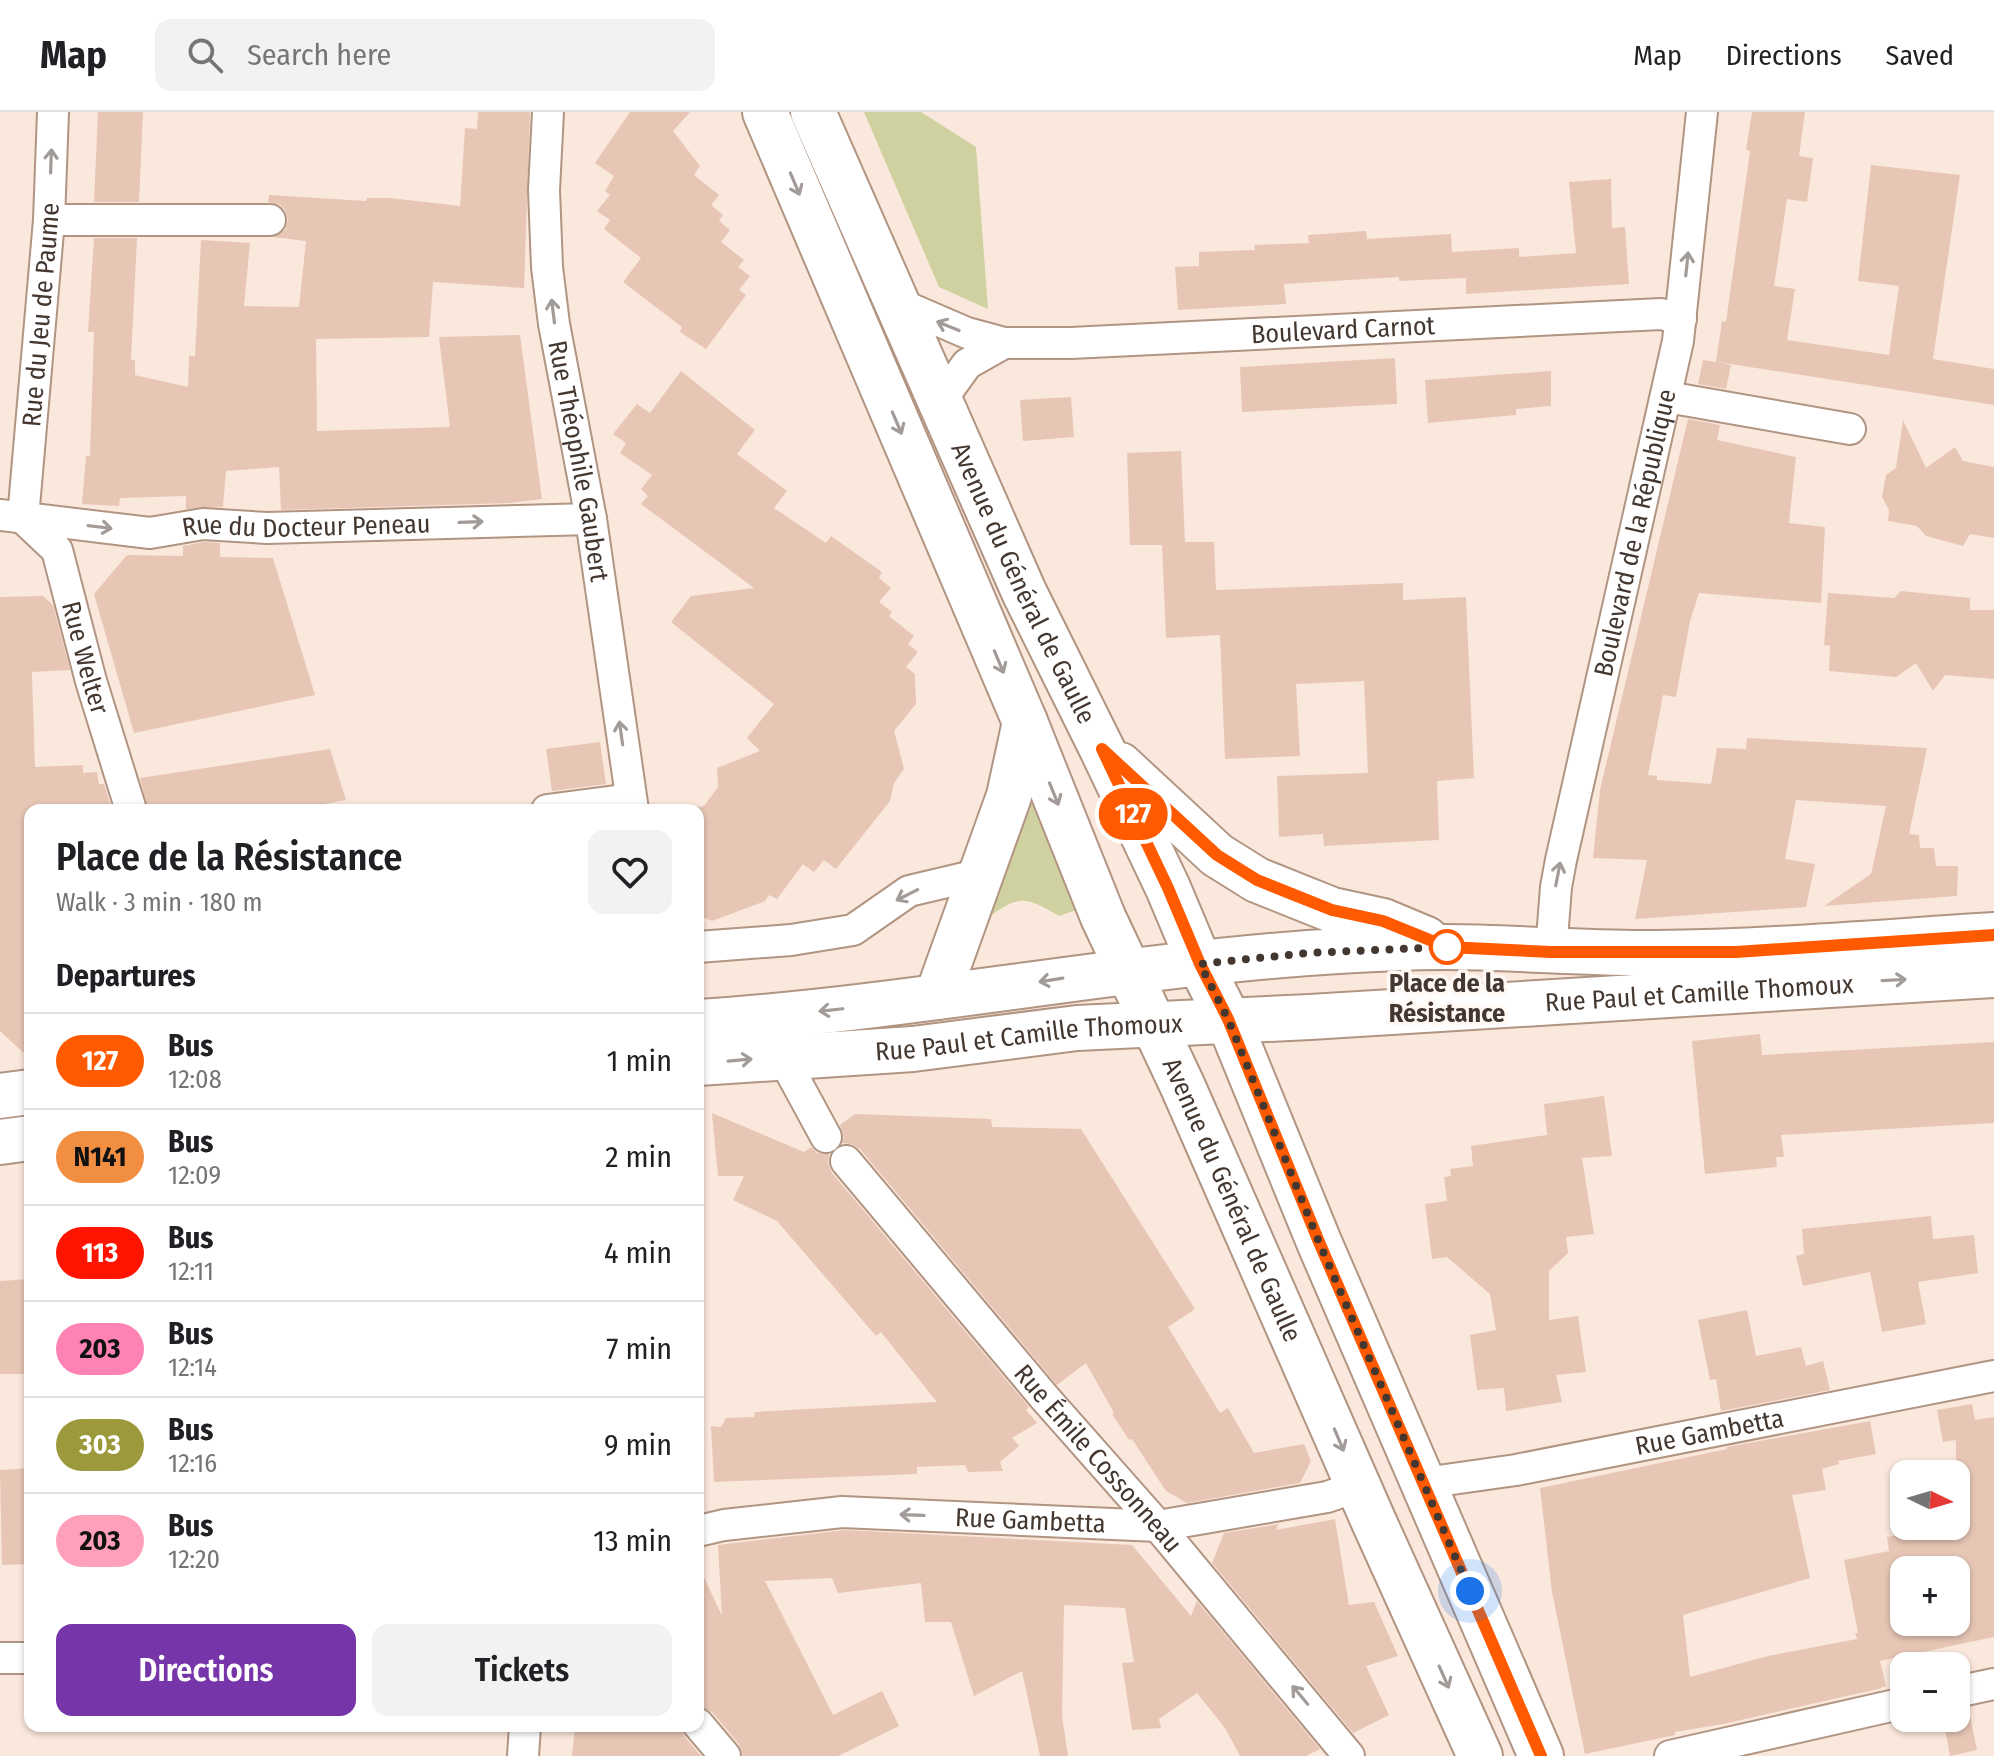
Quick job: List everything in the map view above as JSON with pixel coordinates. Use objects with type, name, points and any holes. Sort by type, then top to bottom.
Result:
[{"type":"main road","name":"Avenue du Général de Gaulle","points":[[765,112],[1025,722],[1103,917],[1183,1087],[1480,1756]]},
{"type":"main road","name":"Avenue du Général de Gaulle","points":[[813,112],[1024,592],[1102,749],[1228,1019],[1319,1242],[1541,1756]]},
{"type":"main road","points":[[923,999],[981,874],[1009,796],[1025,722]]},
{"type":"main road","points":[[1102,749],[1217,855],[1257,880],[1332,910],[1383,921],[1447,947]]},
{"type":"main road","name":"Rue Paul et Camille Thomoux","points":[[704,1022],[923,999],[1129,970],[1308,953],[1447,947],[1551,952],[1736,952],[1994,935]]},
{"type":"main road","name":"Rue Paul et Camille Thomoux","points":[[704,1062],[913,1049],[1077,1028],[1310,1017],[1994,975]]},
{"type":"main road","points":[[0,1096],[24,1093]]},
{"type":"main road","points":[[0,1142],[24,1139]]},
{"type":"street","name":"Rue du Jeu de Paume","points":[[11,517],[49,220],[53,112]]},
{"type":"street","name":"Rue Théophile Gaubert","points":[[548,112],[544,190],[547,267],[554,324],[591,519],[632,804]]},
{"type":"street","name":"Boulevard de la République","points":[[1551,952],[1561,860],[1667,397],[1681,319],[1702,112]]},
{"type":"street","points":[[49,220],[270,220]]},
{"type":"street","name":"Boulevard Carnot","points":[[895,302],[967,333],[1004,343],[1071,343],[1661,314],[1681,319]]},
{"type":"street","name":"Boulevard Carnot","points":[[939,403],[967,364],[1004,343]]},
{"type":"street","points":[[1667,397],[1850,429]]},
{"type":"street","name":"Rue du Docteur Peneau","points":[[11,517],[150,533],[203,524],[267,528],[591,519]]},
{"type":"street","name":"Rue Welter","points":[[11,517],[57,550],[91,681],[129,804]]},
{"type":"street","points":[[704,947],[791,940],[853,930],[909,891],[981,874]]},
{"type":"street","points":[[782,1056],[826,1137]]},
{"type":"street","name":"Rue Émile Cossonneau","points":[[846,1161],[1044,1397],[1158,1526],[1349,1756]]},
{"type":"street","name":"Rue Gambetta","points":[[1424,1483],[1516,1470],[1994,1376]]},
{"type":"street","name":"Rue Gambetta","points":[[704,1530],[842,1512],[1158,1526],[1327,1497],[1359,1486]]},
{"type":"street","points":[[0,1658],[24,1658]]},
{"type":"street","points":[[1970,1689],[1994,1684]]},
{"type":"street","points":[[1670,1756],[1890,1706]]},
{"type":"street","points":[[704,1731],[725,1756]]},
{"type":"street","points":[[523,1756],[525,1732]]},
{"type":"green space","points":[[864,112],[921,112],[976,147],[988,309],[939,287]]},
{"type":"green space","points":[[1028,789],[1079,909],[1059,916],[1023,901],[1008,905],[988,918]]},
{"type":"building","points":[[98,112],[143,112],[139,202],[94,202]]},
{"type":"building","points":[[478,112],[530,112],[524,288],[433,282],[429,337],[316,339],[317,431],[450,427],[439,337],[520,335],[542,499],[510,503],[281,510],[279,467],[226,471],[223,507],[186,509],[186,496],[120,498],[119,506],[82,504],[86,456],[90,456],[94,332],[88,332],[94,238],[137,238],[131,360],[135,360],[135,375],[188,387],[189,356],[195,356],[201,240],[250,243],[244,306],[299,307],[306,241],[273,237],[285,230],[288,219],[280,205],[268,202],[269,195],[366,201],[367,198],[390,198],[460,206],[465,128],[477,129]]},
{"type":"building","points":[[630,112],[690,112],[673,131],[700,166],[694,175],[719,195],[711,205],[723,215],[719,221],[730,230],[721,242],[744,260],[738,267],[750,276],[739,290],[746,295],[706,349],[680,332],[682,327],[623,282],[641,258],[604,229],[610,220],[597,211],[610,195],[605,191],[614,176],[595,163]]},
{"type":"building","points":[[1752,112],[1805,112],[1799,156],[1813,158],[1807,202],[1787,199],[1774,286],[1795,289],[1787,340],[1889,355],[1899,286],[1858,281],[1871,165],[1960,175],[1933,359],[1994,369],[1994,405],[1718,362],[1731,365],[1726,389],[1698,384],[1703,360],[1716,362],[1722,321],[1726,322],[1750,151],[1746,150]]},
{"type":"building","points":[[1611,179],[1612,228],[1625,227],[1629,284],[1466,294],[1466,278],[1399,281],[1399,277],[1284,284],[1286,304],[1178,310],[1175,267],[1199,266],[1199,252],[1255,250],[1254,245],[1309,243],[1308,235],[1366,231],[1367,239],[1451,234],[1452,252],[1519,248],[1519,257],[1576,253],[1569,182]]},
{"type":"building","points":[[1395,358],[1397,404],[1242,412],[1240,367]]},
{"type":"building","points":[[681,371],[755,430],[737,454],[787,491],[774,508],[826,543],[831,536],[882,572],[879,578],[891,588],[879,602],[892,612],[889,616],[914,636],[908,644],[918,652],[906,667],[915,674],[916,704],[894,731],[904,769],[894,783],[890,801],[836,869],[824,860],[814,872],[803,864],[777,899],[769,895],[765,901],[712,921],[704,918],[704,806],[718,787],[717,768],[760,751],[747,738],[774,704],[671,622],[691,596],[754,588],[641,504],[648,496],[641,489],[652,475],[620,453],[626,443],[613,434],[637,404],[650,413]]},
{"type":"building","points":[[1551,371],[1551,406],[1516,409],[1516,415],[1428,423],[1425,380]]},
{"type":"building","points":[[1071,397],[1074,437],[1023,441],[1020,400]]},
{"type":"building","points":[[1688,419],[1720,425],[1717,440],[1796,457],[1789,523],[1825,527],[1821,603],[1699,593],[1690,621],[1676,697],[1663,695],[1648,775],[1657,776],[1657,780],[1711,784],[1717,748],[1746,749],[1747,738],[1927,748],[1909,834],[1919,835],[1920,848],[1934,848],[1936,866],[1958,866],[1957,896],[1824,906],[1871,874],[1886,806],[1796,800],[1785,859],[1815,864],[1806,907],[1635,919],[1647,860],[1593,858],[1600,790]]},
{"type":"building","points":[[1903,420],[1926,468],[1955,447],[1963,461],[1994,467],[1994,538],[1970,534],[1963,546],[1926,536],[1917,526],[1888,521],[1889,510],[1882,497],[1886,475],[1896,468]]},
{"type":"building","points":[[1181,451],[1185,542],[1214,542],[1216,590],[1403,583],[1403,600],[1466,597],[1474,778],[1437,781],[1439,840],[1324,846],[1323,834],[1279,837],[1277,776],[1368,773],[1364,681],[1296,684],[1300,756],[1225,759],[1220,635],[1166,638],[1162,545],[1130,545],[1127,453]]},
{"type":"building","points":[[220,543],[220,557],[273,558],[315,695],[134,733],[94,594],[127,555],[183,556],[183,546]]},
{"type":"building","points":[[1901,591],[1970,598],[1970,610],[1994,610],[1994,679],[1945,675],[1933,691],[1916,663],[1896,677],[1829,671],[1830,646],[1824,645],[1828,593],[1894,598]]},
{"type":"building","points":[[43,596],[53,605],[70,670],[32,672],[35,767],[83,765],[83,773],[97,772],[99,784],[104,784],[110,804],[24,804],[24,1053],[0,1031],[0,597]]},
{"type":"building","points":[[600,742],[606,784],[552,791],[546,749]]},
{"type":"building","points":[[330,749],[346,800],[324,804],[146,804],[140,778]]},
{"type":"building","points":[[1760,1034],[1762,1055],[1994,1042],[1994,1123],[1781,1135],[1784,1157],[1776,1157],[1777,1167],[1705,1174],[1692,1041]]},
{"type":"building","points":[[1604,1096],[1612,1156],[1582,1158],[1594,1234],[1566,1237],[1568,1253],[1549,1271],[1549,1320],[1578,1316],[1586,1372],[1556,1375],[1562,1402],[1506,1411],[1504,1388],[1477,1390],[1470,1335],[1496,1330],[1490,1294],[1447,1257],[1432,1259],[1425,1204],[1447,1201],[1444,1177],[1451,1176],[1450,1169],[1473,1166],[1471,1146],[1547,1135],[1544,1104]]},
{"type":"building","points":[[712,1113],[804,1152],[811,1147],[817,1153],[829,1154],[832,1173],[1029,1407],[1026,1410],[1037,1423],[1012,1438],[1019,1446],[1000,1462],[1003,1471],[968,1472],[965,1465],[917,1467],[917,1474],[714,1482],[711,1426],[721,1427],[726,1418],[754,1417],[755,1412],[937,1402],[881,1332],[876,1336],[777,1221],[733,1200],[744,1176],[718,1176]]},
{"type":"building","points":[[855,1114],[991,1119],[992,1127],[1081,1129],[1195,1309],[1168,1327],[1220,1413],[1228,1408],[1254,1453],[1304,1444],[1311,1461],[1300,1483],[1187,1503],[1166,1491],[1112,1414],[1086,1363],[1057,1385],[860,1149],[842,1143],[844,1137],[840,1125]]},
{"type":"building","points":[[1931,1216],[1933,1239],[1974,1235],[1978,1273],[1918,1282],[1926,1324],[1882,1332],[1870,1272],[1803,1286],[1796,1256],[1804,1254],[1802,1229]]},
{"type":"building","points":[[24,1279],[24,1374],[0,1374],[0,1281]]},
{"type":"building","points":[[1747,1310],[1756,1356],[1801,1347],[1806,1366],[1823,1361],[1830,1390],[1721,1411],[1716,1379],[1710,1380],[1698,1320]]},
{"type":"building","points":[[1972,1404],[1975,1420],[1994,1417],[1994,1637],[1923,1652],[1890,1652],[1890,1659],[1880,1661],[1886,1686],[1878,1689],[1585,1754],[1552,1592],[1540,1488],[1727,1447],[1870,1421],[1876,1454],[1838,1461],[1839,1464],[1822,1469],[1826,1490],[1792,1495],[1810,1578],[1683,1615],[1690,1677],[1768,1656],[1857,1639],[1844,1560],[1889,1551],[1887,1537],[1890,1537],[1890,1540],[1970,1540],[1970,1460],[1956,1460],[1956,1440],[1943,1442],[1937,1410]]},
{"type":"building","points":[[24,1468],[24,1564],[2,1565],[0,1470]]},
{"type":"building","points":[[1335,1519],[1349,1605],[1374,1602],[1398,1656],[1366,1666],[1389,1715],[1353,1733],[1212,1563],[1224,1533],[1279,1524],[1276,1530]]},
{"type":"building","points":[[845,1530],[1132,1545],[1191,1616],[1197,1601],[1320,1749],[1306,1756],[1240,1756],[1225,1728],[1197,1693],[1159,1719],[1161,1728],[1132,1730],[1122,1663],[1134,1662],[1125,1608],[1064,1605],[1062,1716],[1068,1756],[1040,1756],[1022,1671],[974,1696],[951,1622],[925,1622],[921,1583],[838,1593],[832,1578],[765,1581],[833,1715],[882,1691],[899,1726],[838,1756],[743,1756],[739,1744],[712,1712],[704,1709],[704,1577],[722,1616],[718,1545]]},
{"type":"building","points":[[1970,1716],[1977,1750],[1950,1756],[1946,1732],[1970,1732]]},
{"type":"building","points":[[574,1732],[682,1732],[701,1756],[572,1756]]},
{"type":"bus line","name":"127","points":[[1541,1756],[1319,1242],[1228,1019],[1102,749],[1217,855],[1257,880],[1332,910],[1383,921],[1447,947],[1551,952],[1736,952],[1994,935]]},
{"type":"place","name":"Place de la Résistance","points":[[1447,947]]},
{"type":"route","points":[[1447,947],[1308,953],[1200,964],[1228,1019],[1319,1242],[1470,1591]]}]
